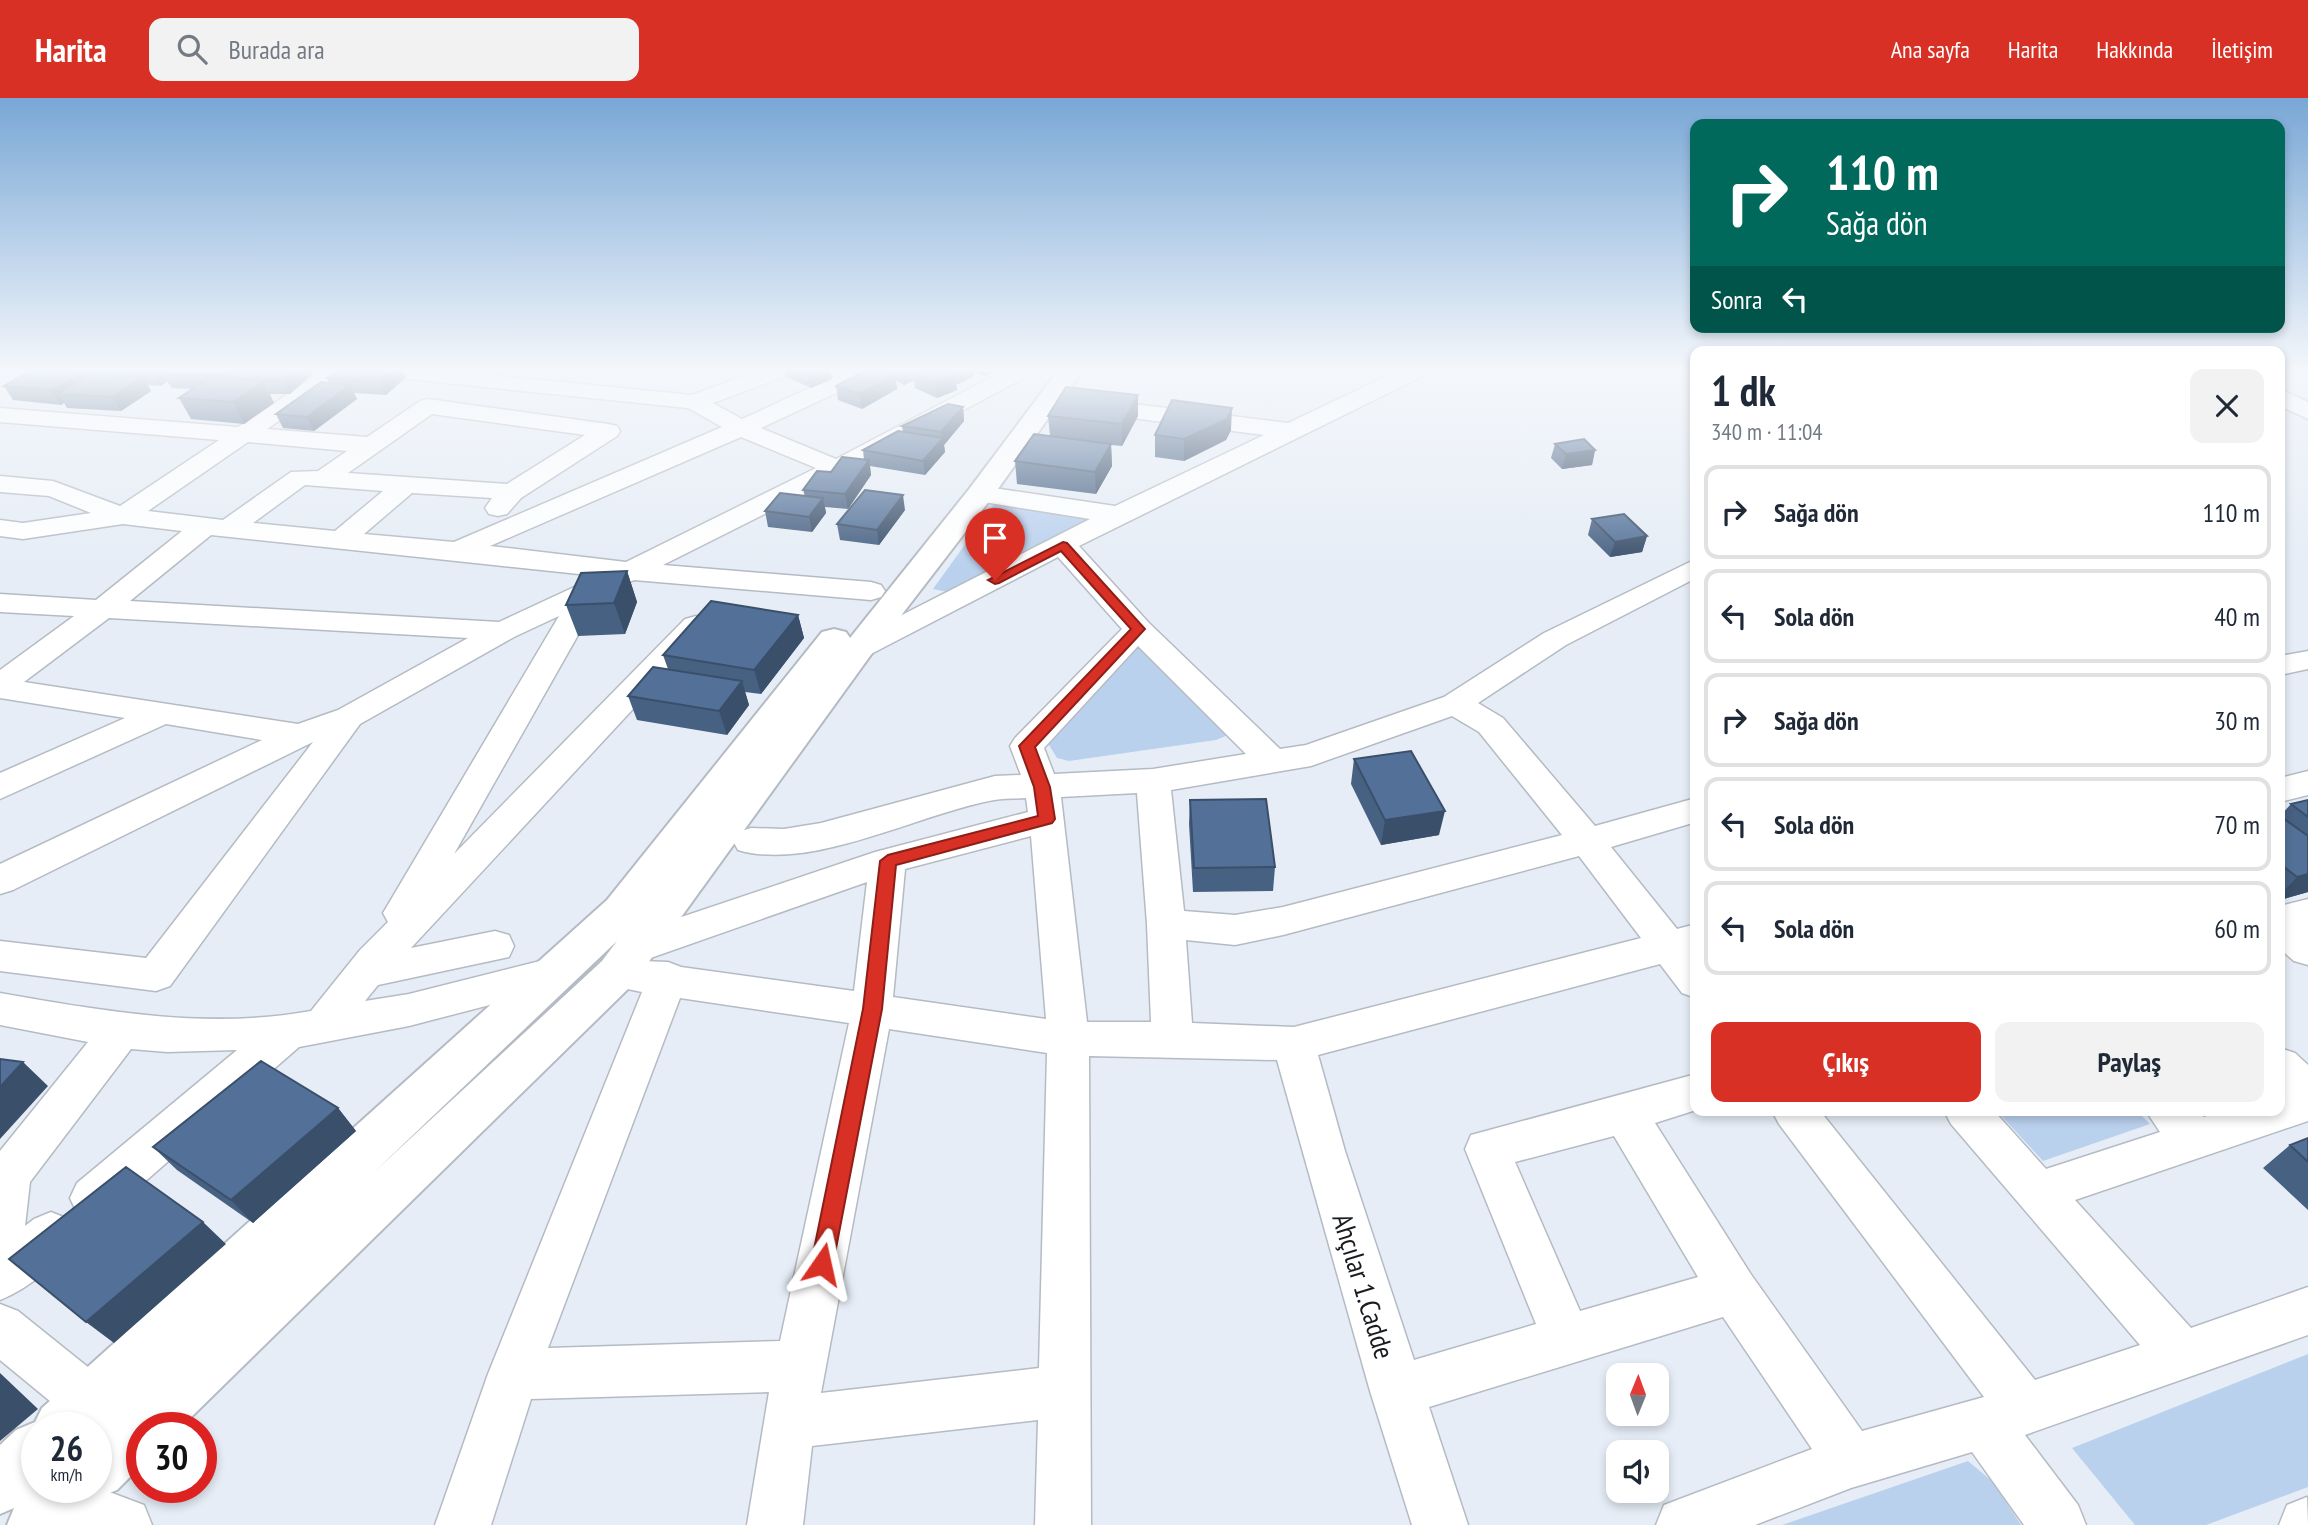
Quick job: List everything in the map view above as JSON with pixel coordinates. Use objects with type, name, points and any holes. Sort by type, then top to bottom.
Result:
[{"type":"main road","points":[[80,1412],[622,911],[996,435]]},
{"type":"main road","points":[[112,1455],[641,966],[858,649],[980,494],[1011,435]]},
{"type":"main road","points":[[0,1484],[21,1465]]},
{"type":"street","points":[[229,435],[370,445]]},
{"type":"street","points":[[324,478],[386,435]]},
{"type":"street","points":[[462,548],[512,492],[601,435]]},
{"type":"street","points":[[462,548],[726,435]]},
{"type":"street","points":[[757,435],[837,468]]},
{"type":"street","points":[[0,880],[300,736],[349,718],[503,631],[588,592],[837,468],[913,435]]},
{"type":"street","points":[[858,649],[1118,515],[1285,435]]},
{"type":"street","points":[[0,528],[23,531],[123,516],[245,436]]},
{"type":"street","points":[[0,687],[104,608],[217,528],[300,477],[512,492]]},
{"type":"street","points":[[0,484],[54,489],[123,516],[217,528],[340,541],[462,548],[628,571],[871,591]]},
{"type":"street","points":[[340,541],[405,485]]},
{"type":"street","points":[[980,494],[1118,515]]},
{"type":"street","points":[[1063,545],[1138,629],[1272,761]]},
{"type":"street","points":[[463,1525],[641,966],[888,861],[1044,803],[1311,754],[1455,704],[1555,639],[1690,570]]},
{"type":"street","points":[[0,1277],[306,1029],[370,967],[740,580]]},
{"type":"street","points":[[370,967],[588,592]]},
{"type":"street","points":[[0,603],[503,631]]},
{"type":"street","points":[[1063,1525],[1068,1039],[1044,803],[1027,746],[1138,629]]},
{"type":"street","points":[[2285,665],[2308,660]]},
{"type":"street","points":[[0,687],[300,736]]},
{"type":"street","points":[[1455,704],[1491,725],[1587,842],[1682,943],[1690,965]]},
{"type":"street","points":[[0,788],[163,713]]},
{"type":"street","points":[[0,956],[156,975],[349,718]]},
{"type":"street","points":[[1153,781],[1166,924],[1171,1039]]},
{"type":"street","points":[[2285,789],[2308,783]]},
{"type":"street","points":[[751,841],[784,842],[821,836],[995,788],[1044,803]]},
{"type":"street","points":[[1166,924],[1235,930],[1283,921],[1587,842],[1690,812]]},
{"type":"street","points":[[775,1525],[789,1423],[873,1009],[888,861]]},
{"type":"street","points":[[2285,919],[2308,913]]},
{"type":"street","points":[[2285,931],[2308,950]]},
{"type":"street","points":[[641,966],[873,1009],[1068,1039],[1171,1039],[1294,1044],[1682,943]]},
{"type":"street","points":[[370,967],[495,946]]},
{"type":"street","points":[[0,1009],[121,1031],[167,1035],[306,1029],[409,1010],[556,973]]},
{"type":"street","points":[[0,1241],[8,1175],[121,1031]]},
{"type":"street","name":"Ahçılar 1.Cadde","points":[[1294,1044],[1323,1151],[1440,1525]]},
{"type":"street","points":[[2285,1070],[2308,1091]]},
{"type":"street","points":[[1566,1338],[1487,1149],[1625,1114],[1690,1094]]},
{"type":"street","points":[[2285,1106],[2308,1102]]},
{"type":"street","points":[[1625,1114],[1733,1290],[1851,1461]]},
{"type":"street","points":[[1797,1116],[2004,1416],[2057,1525]]},
{"type":"street","points":[[1970,1116],[2183,1356]]},
{"type":"street","points":[[2038,1192],[2183,1125],[2232,1116]]},
{"type":"street","points":[[1396,1391],[1733,1290]]},
{"type":"street","points":[[1684,1525],[1851,1461],[2004,1416],[2308,1311]]},
{"type":"street","points":[[0,1328],[74,1412]]},
{"type":"street","points":[[513,1374],[802,1366]]},
{"type":"street","points":[[789,1423],[1063,1391]]},
{"type":"street","points":[[82,1503],[124,1525]]},
{"type":"shaded area","points":[[997,500],[1095,516],[952,593],[933,589]]},
{"type":"shaded area","points":[[1140,641],[1233,733],[1216,740],[1069,761],[1057,758],[1046,740]]},
{"type":"shaded area","points":[[2002,1116],[2142,1116],[2150,1124],[2043,1161]]},
{"type":"shaded area","points":[[2308,1354],[2308,1487],[2206,1525],[2135,1525],[2072,1448]]},
{"type":"shaded area","points":[[1968,1461],[1993,1482],[2021,1525],[1782,1525]]},
{"type":"building","points":[[891,435],[943,438],[923,461],[863,450]]},
{"type":"building","points":[[1034,435],[1111,444],[1095,472],[1015,461]]},
{"type":"building","points":[[1155,435],[1193,435],[1184,439]]},
{"type":"building","points":[[1584,439],[1595,450],[1566,454],[1555,444]]},
{"type":"building","points":[[842,457],[869,460],[845,494],[803,490],[817,471],[831,472]]},
{"type":"building","points":[[865,490],[903,495],[877,530],[837,524]]},
{"type":"building","points":[[780,493],[823,498],[809,517],[765,511]]},
{"type":"building","points":[[1624,514],[1647,536],[1615,542],[1592,519]]},
{"type":"building","points":[[627,571],[614,603],[566,605],[581,573]]},
{"type":"building","points":[[711,601],[798,615],[754,670],[663,655]]},
{"type":"building","points":[[653,667],[742,681],[719,711],[628,696]]},
{"type":"building","points":[[1411,751],[1445,811],[1385,820],[1354,759]]},
{"type":"building","points":[[1266,799],[1275,867],[1194,868],[1190,800]]},
{"type":"building","points":[[2308,800],[2308,817],[2291,804]]},
{"type":"building","points":[[2285,820],[2308,836],[2308,874],[2297,877],[2285,868]]},
{"type":"building","points":[[0,1059],[23,1062],[0,1087]]},
{"type":"building","points":[[261,1061],[338,1108],[231,1200],[153,1147]]},
{"type":"building","points":[[2308,1138],[2308,1162],[2290,1145]]},
{"type":"building","points":[[126,1167],[203,1222],[86,1322],[9,1259]]},
{"type":"route","points":[[822,1264],[873,1009],[888,861],[1047,819],[1042,787],[1027,746],[1138,629],[1063,545],[995,580]]}]
